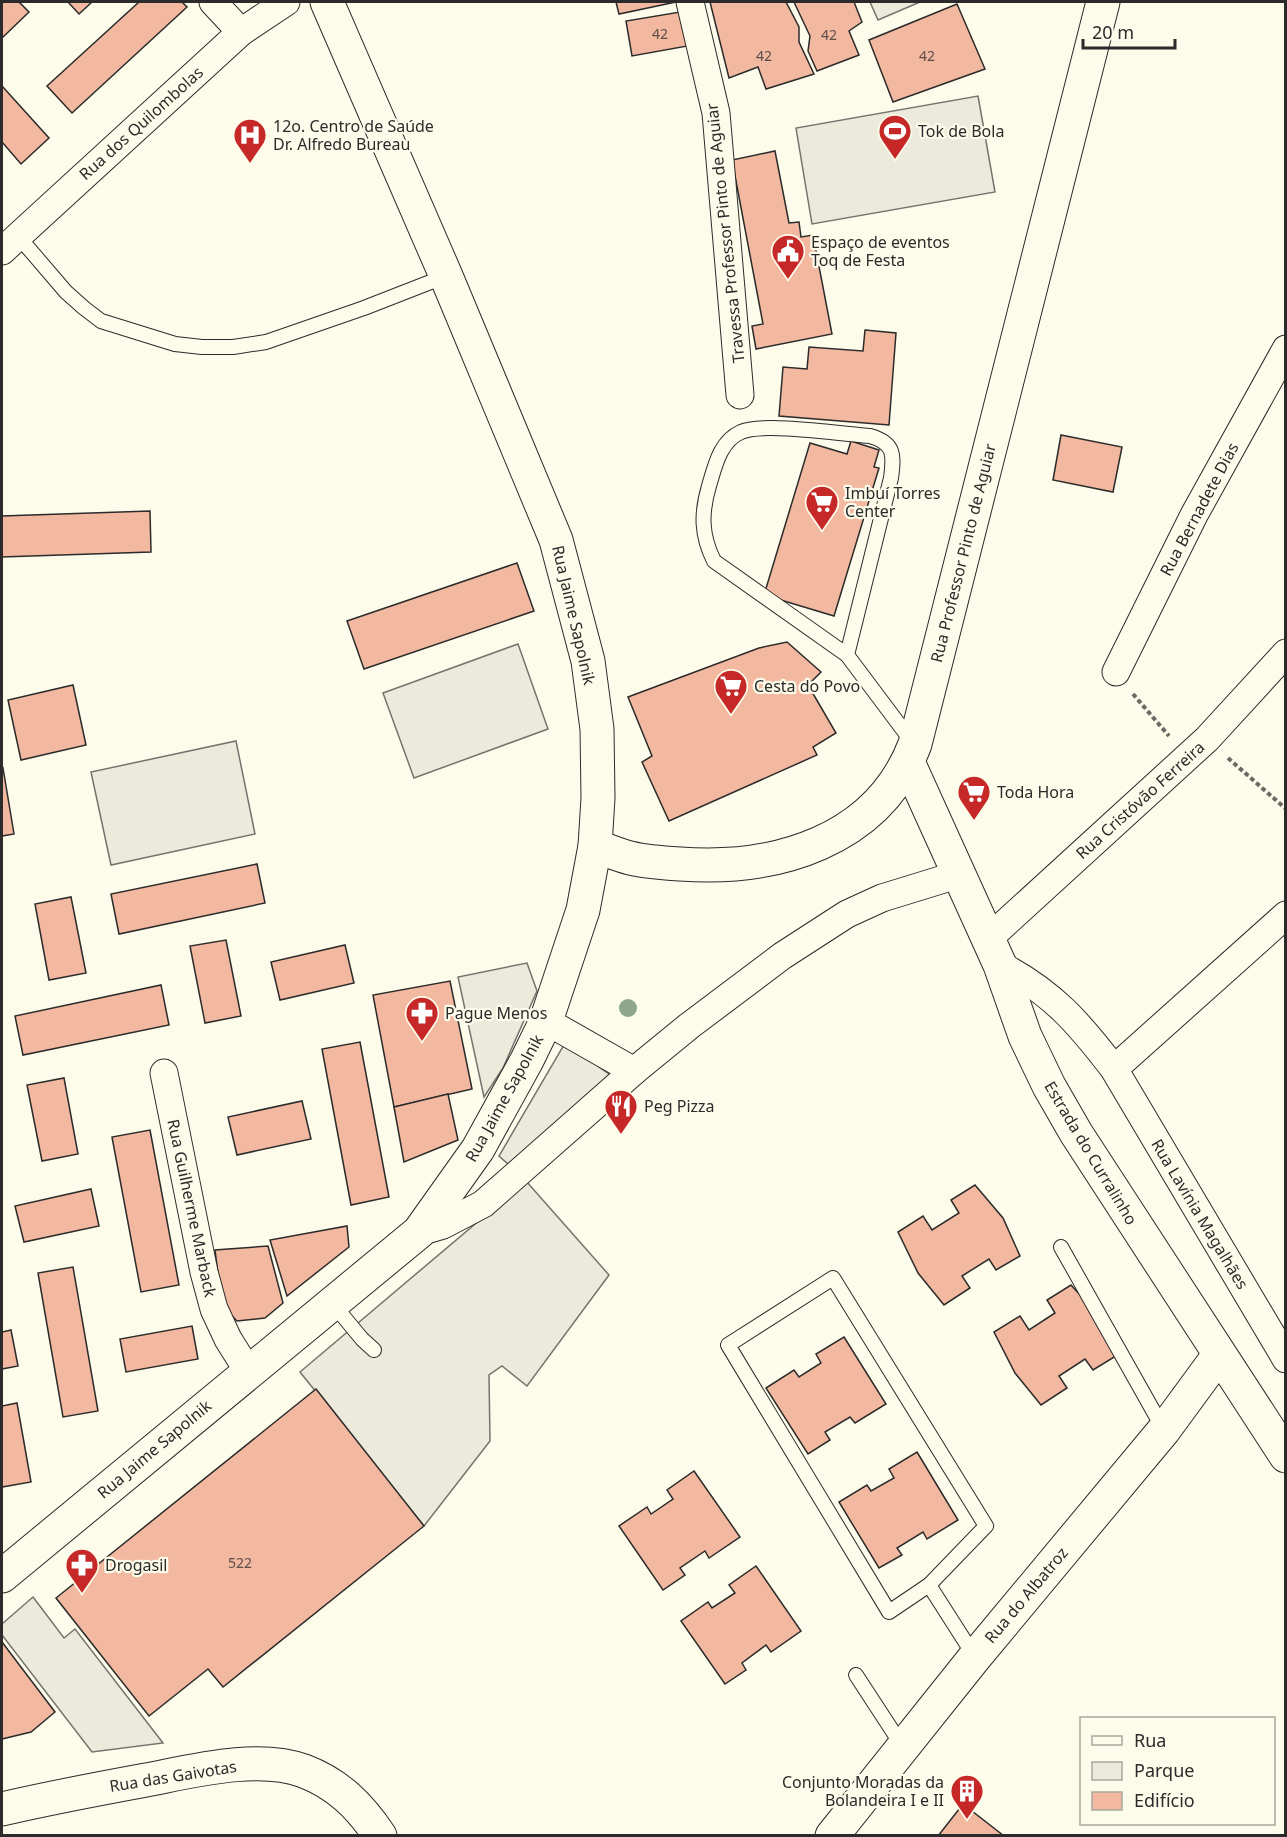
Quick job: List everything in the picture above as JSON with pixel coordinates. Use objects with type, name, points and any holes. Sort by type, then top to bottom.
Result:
[{"type":"street","points":[[213,2],[241,32]]},
{"type":"street","name":"Rua dos Quilombolas","points":[[7,242],[241,32],[286,2]]},
{"type":"street","name":"Rua Jaime Sapolnik","points":[[2,1576],[419,1232],[478,1149],[523,1069],[546,1021],[583,910],[596,846],[597,729],[588,661],[556,540],[446,276],[327,2]]},
{"type":"street","name":"Travessa Professor Pinto de Aguiar","points":[[690,2],[716,113],[740,395]]},
{"type":"street","name":"Rua Professor Pinto de Aguiar","points":[[596,846],[629,858],[701,866],[744,864],[785,857],[825,841],[854,823],[878,803],[895,783],[911,753],[1103,2]]},
{"type":"street","name":"Rua Bernadete Dias","points":[[1116,672],[1194,515],[1286,349]]},
{"type":"street","name":"Rua Cristóvão Ferreira","points":[[994,952],[1207,739],[1286,653]]},
{"type":"street","name":"Estrada do Curralinho","points":[[911,753],[994,952],[1025,1036],[1049,1086],[1076,1133],[1286,1456]]},
{"type":"street","name":"Rua Jaime Sapolnik","points":[[419,1232],[443,1225],[483,1204],[634,1071],[741,986],[846,914],[882,898],[960,874]]},
{"type":"street","points":[[1114,1070],[1286,915]]},
{"type":"street","name":"Rua Lavínia Magalhães","points":[[994,952],[1058,1003],[1088,1035],[1114,1070],[1286,1359]]},
{"type":"street","points":[[546,1021],[634,1071]]},
{"type":"street","name":"Rua Guilherme Marback","points":[[164,1073],[196,1236],[212,1300],[228,1339],[248,1371]]},
{"type":"street","name":"Rua do Albatroz","points":[[832,1836],[975,1657],[1164,1430],[1219,1355]]},
{"type":"street","name":"Rua das Gaivotas","points":[[2,1809],[66,1794],[241,1764],[275,1765],[304,1771],[341,1790],[374,1826]]},
{"type":"lane","points":[[7,242],[102,321],[175,344],[202,347],[233,347],[287,336],[446,276]]},
{"type":"lane","points":[[847,656],[891,478],[893,461],[891,447],[882,439],[870,436],[763,427],[741,432],[727,443],[717,458],[704,504],[702,528],[706,546],[714,561],[847,656],[911,753]]},
{"type":"lane","points":[[1061,1247],[1164,1430]]},
{"type":"lane","points":[[833,1278],[986,1526],[929,1586],[889,1612],[728,1345],[833,1278]]},
{"type":"lane","points":[[333,1304],[374,1350]]},
{"type":"lane","points":[[929,1586],[975,1657]]},
{"type":"lane","points":[[856,1675],[903,1747]]},
{"type":"path","points":[[1116,672],[1187,757]]},
{"type":"path","points":[[1207,739],[1286,809]]},
{"type":"green space","name":"Tok de Bola","points":[[978,96],[995,192],[812,224],[796,128]]},
{"type":"green space","points":[[518,644],[548,729],[414,778],[383,693]]},
{"type":"green space","points":[[236,741],[255,834],[111,865],[91,772]]},
{"type":"shaded area","points":[[870,2],[920,2],[878,20]]},
{"type":"shaded area","points":[[527,963],[537,991],[503,1068],[484,1097],[458,977]]},
{"type":"shaded area","points":[[565,1043],[613,1077],[508,1164],[499,1156]]},
{"type":"shaded area","points":[[526,1181],[609,1275],[527,1386],[502,1366],[489,1375],[490,1441],[424,1526],[300,1372]]},
{"type":"shaded area","points":[[33,1597],[64,1638],[75,1629],[163,1743],[92,1752],[2,1635],[2,1624]]},
{"type":"building","points":[[2,2],[19,2],[29,12],[2,38]]},
{"type":"building","points":[[68,2],[92,2],[79,14]]},
{"type":"building","points":[[139,2],[182,2],[187,7],[72,113],[47,86]]},
{"type":"building","points":[[616,2],[676,2],[619,14]]},
{"type":"building","points":[[710,2],[786,2],[799,27],[799,42],[814,74],[766,89],[758,67],[729,78]]},
{"type":"building","points":[[794,2],[854,2],[862,22],[849,31],[859,55],[817,71],[808,51],[810,36]]},
{"type":"building","points":[[957,4],[985,69],[893,102],[869,40]]},
{"type":"building","points":[[686,11],[693,45],[632,56],[626,21]]},
{"type":"building","points":[[2,86],[49,138],[21,164],[2,142]]},
{"type":"building","name":"Espaço de eventos Toq de Festa","points":[[775,151],[789,223],[799,222],[801,237],[813,235],[832,334],[756,349],[752,326],[763,324],[732,160]]},
{"type":"building","points":[[865,330],[896,333],[889,425],[779,416],[783,367],[807,369],[809,347],[863,351]]},
{"type":"building","points":[[1061,435],[1122,447],[1113,492],[1053,480]]},
{"type":"building","name":"Imbuí Torres Center","points":[[851,441],[879,450],[874,467],[879,468],[834,616],[764,595],[810,443],[847,454]]},
{"type":"building","points":[[150,511],[151,552],[2,557],[2,516]]},
{"type":"building","points":[[517,563],[534,611],[364,669],[347,621]]},
{"type":"building","name":"Cesta do Povo","points":[[787,642],[821,672],[808,685],[836,733],[813,747],[817,755],[669,821],[642,762],[652,756],[628,697],[759,648]]},
{"type":"building","points":[[73,685],[86,745],[21,760],[8,700]]},
{"type":"building","points":[[2,769],[14,834],[2,836]]},
{"type":"building","points":[[257,864],[265,903],[119,934],[111,894]]},
{"type":"building","points":[[71,897],[86,973],[49,980],[35,904]]},
{"type":"building","points":[[226,940],[241,1016],[205,1023],[190,946]]},
{"type":"building","points":[[345,945],[354,983],[280,1000],[271,962]]},
{"type":"building","name":"Pague Menos","points":[[450,981],[472,1089],[394,1107],[373,995]]},
{"type":"building","points":[[161,985],[169,1025],[23,1055],[15,1016]]},
{"type":"building","points":[[360,1042],[389,1197],[351,1205],[322,1049]]},
{"type":"building","points":[[64,1078],[78,1154],[42,1161],[27,1085]]},
{"type":"building","points":[[448,1094],[458,1140],[404,1162],[394,1107]]},
{"type":"building","points":[[302,1101],[311,1139],[237,1155],[228,1117]]},
{"type":"building","points":[[150,1130],[179,1285],[141,1292],[112,1137]]},
{"type":"building","points":[[975,1185],[1003,1218],[1020,1256],[996,1270],[989,1259],[962,1276],[970,1288],[944,1305],[918,1273],[898,1232],[923,1216],[932,1230],[959,1213],[951,1200]]},
{"type":"building","points":[[91,1189],[99,1226],[24,1242],[15,1206]]},
{"type":"building","points":[[347,1226],[349,1247],[287,1296],[270,1240]]},
{"type":"building","points":[[268,1246],[283,1303],[265,1318],[237,1321],[222,1306],[215,1250]]},
{"type":"building","points":[[73,1267],[98,1411],[63,1417],[38,1273]]},
{"type":"building","points":[[1071,1285],[1100,1317],[1116,1356],[1093,1370],[1085,1359],[1059,1376],[1067,1388],[1041,1405],[1015,1373],[994,1332],[1020,1316],[1029,1330],[1055,1313],[1047,1300]]},
{"type":"building","points":[[192,1326],[198,1359],[126,1372],[120,1339]]},
{"type":"building","points":[[11,1330],[18,1366],[2,1369],[2,1332]]},
{"type":"building","points":[[844,1337],[886,1404],[855,1423],[850,1417],[825,1432],[830,1440],[808,1454],[766,1388],[794,1370],[799,1377],[821,1363],[816,1354]]},
{"type":"building","points":[[316,1389],[424,1526],[223,1687],[208,1669],[149,1716],[56,1598]]},
{"type":"building","points":[[17,1403],[31,1482],[2,1487],[2,1406]]},
{"type":"building","points":[[917,1452],[958,1520],[927,1539],[923,1532],[897,1548],[902,1555],[879,1568],[839,1502],[867,1485],[871,1491],[894,1478],[889,1469]]},
{"type":"building","points":[[694,1471],[740,1537],[709,1558],[705,1551],[680,1568],[685,1575],[663,1590],[619,1526],[647,1507],[651,1514],[673,1499],[667,1490]]},
{"type":"building","points":[[756,1566],[801,1631],[771,1652],[766,1645],[742,1663],[746,1670],[725,1684],[681,1621],[708,1602],[712,1608],[735,1593],[729,1585]]},
{"type":"building","points":[[2,1642],[55,1712],[31,1732],[2,1739]]},
{"type":"building","name":"Conjunto Moradas da Bolandeira I e II","points":[[963,1804],[1004,1836],[938,1836]]},
{"type":"place","name":"Tok de Bola","points":[[895,160]]},
{"type":"place","name":"12o. Centro de Saúde Dr. Alfredo Bureau","points":[[250,164]]},
{"type":"place","name":"Espaço de eventos Toq de Festa","points":[[788,280]]},
{"type":"place","name":"Imbuí Torres Center","points":[[822,531]]},
{"type":"place","name":"Cesta do Povo","points":[[731,715]]},
{"type":"place","name":"Toda Hora","points":[[974,821]]},
{"type":"place","name":"Pague Menos","points":[[422,1042]]},
{"type":"place","name":"Peg Pizza","points":[[621,1135]]},
{"type":"place","name":"Drogasil","points":[[82,1594]]},
{"type":"place","name":"Conjunto Moradas da Bolandeira I e II","points":[[967,1820]]}]
